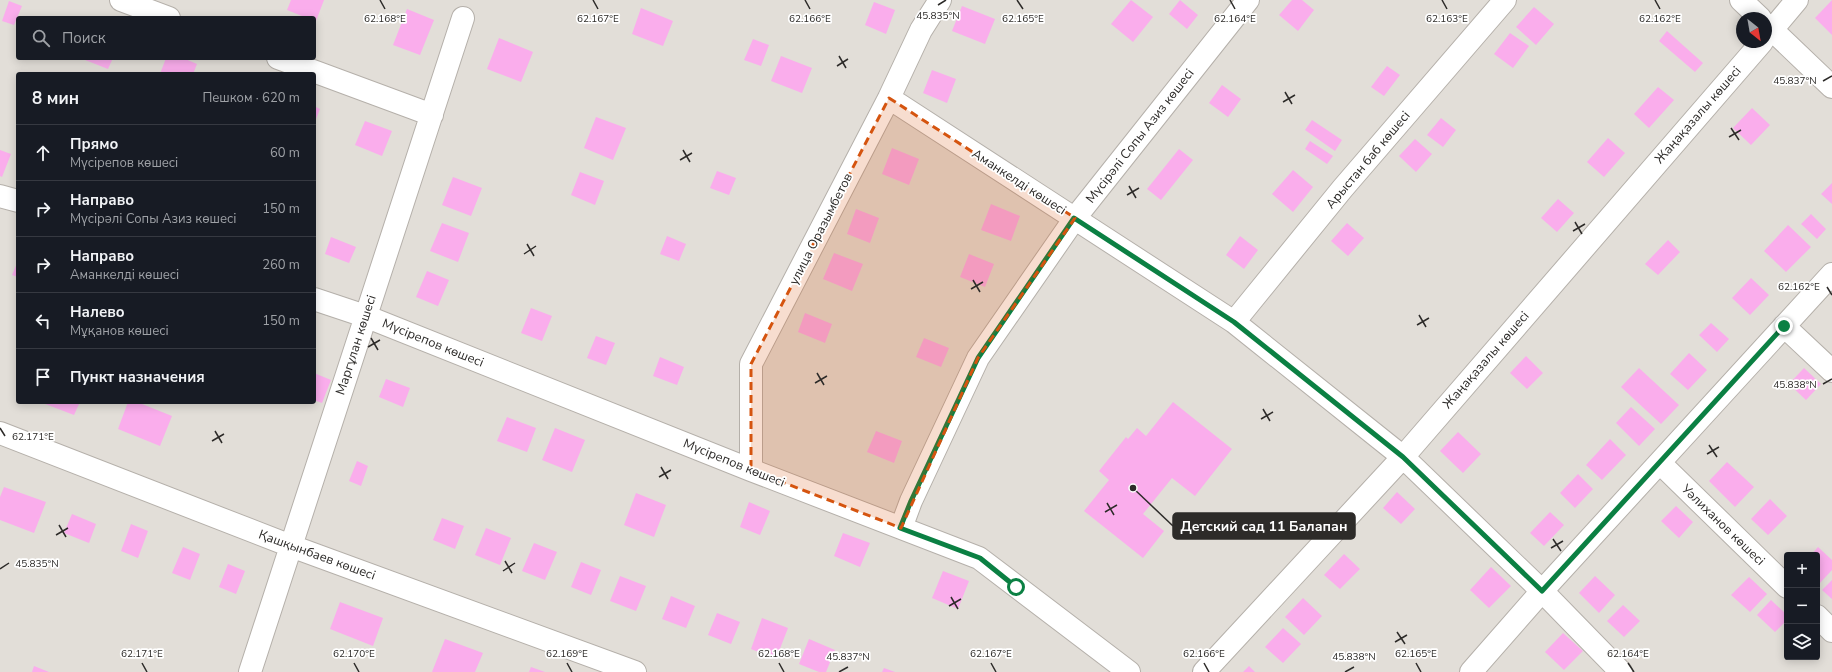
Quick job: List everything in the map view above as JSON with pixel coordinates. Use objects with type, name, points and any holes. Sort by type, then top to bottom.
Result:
[{"type":"street","points":[[121,0],[165,16]]},
{"type":"street","name":"улица Оразымбетов","points":[[751,470],[751,364],[889,98],[921,30],[940,0]]},
{"type":"street","name":"Мүсірәлі Сопы Азиз көшесі","points":[[900,528],[911,501],[978,358],[1074,218],[1248,0]]},
{"type":"street","name":"Арыстан баб көшесі","points":[[1234,322],[1343,188],[1506,0]]},
{"type":"street","points":[[1741,0],[1751,12]]},
{"type":"street","name":"Жаңақазалы көшесі","points":[[1772,23],[1797,0]]},
{"type":"street","name":"Маргұлан көшесі","points":[[250,672],[365,316],[464,18]]},
{"type":"street","points":[[1772,36],[1832,87]]},
{"type":"street","name":"Жаңақазалы көшесі","points":[[1204,672],[1403,457],[1750,48]]},
{"type":"street","points":[[283,60],[316,72]]},
{"type":"street","points":[[316,72],[432,115]]},
{"type":"street","name":"Аманкелді көшесі","points":[[889,98],[1234,322],[1403,457],[1542,591],[1621,672]]},
{"type":"street","points":[[0,196],[16,200]]},
{"type":"street","points":[[1471,672],[1542,591],[1832,274]]},
{"type":"street","name":"Мүсірепов көшесі","points":[[316,299],[365,316],[751,470],[980,558],[1130,672]]},
{"type":"street","points":[[1784,326],[1832,372]]},
{"type":"street","name":"Қашқынбаев көшесі","points":[[0,433],[291,546],[635,672]]},
{"type":"street","name":"Уәлиханов көшесі","points":[[1660,463],[1784,584]]},
{"type":"street","points":[[1820,619],[1832,631]]},
{"type":"highlighted area","points":[[889,98],[1075,218],[978,358],[901,528],[751,470],[751,364]]},
{"type":"building","points":[[291,0],[324,0],[316,21],[316,16],[302,16],[287,10]]},
{"type":"building","points":[[1131,0],[1153,17],[1133,42],[1111,24]]},
{"type":"building","points":[[1180,0],[1198,15],[1187,29],[1169,14]]},
{"type":"building","points":[[1292,0],[1302,0],[1314,10],[1298,31],[1279,15]]},
{"type":"building","points":[[1832,0],[1832,35],[1815,18]]},
{"type":"building","points":[[9,1],[22,6],[18,16],[16,16],[14,25],[2,21]]},
{"type":"building","points":[[874,2],[895,10],[886,34],[865,25]]},
{"type":"building","points":[[962,6],[995,19],[985,44],[952,31]]},
{"type":"building","points":[[1534,7],[1554,24],[1536,45],[1516,27]]},
{"type":"building","points":[[641,8],[673,21],[663,46],[632,34]]},
{"type":"building","points":[[407,9],[434,20],[420,55],[393,45]]},
{"type":"building","points":[[1667,31],[1703,63],[1695,72],[1659,41]]},
{"type":"building","points":[[1510,33],[1529,46],[1513,68],[1494,54]]},
{"type":"building","points":[[499,38],[533,52],[521,82],[487,69]]},
{"type":"building","points":[[753,39],[769,45],[761,66],[744,60]]},
{"type":"building","points":[[781,56],[812,68],[802,93],[771,81]]},
{"type":"building","points":[[85,60],[112,60],[108,69]]},
{"type":"building","points":[[165,60],[188,60],[197,64],[194,72],[161,72]]},
{"type":"building","points":[[1387,66],[1400,75],[1384,96],[1371,87]]},
{"type":"building","points":[[932,70],[956,79],[947,103],[923,93]]},
{"type":"building","points":[[1222,85],[1241,99],[1228,117],[1209,103]]},
{"type":"building","points":[[1658,87],[1674,100],[1649,128],[1634,114]]},
{"type":"building","points":[[316,107],[320,109],[316,119]]},
{"type":"building","points":[[1752,108],[1770,125],[1751,145],[1733,128]]},
{"type":"building","points":[[596,117],[626,128],[613,160],[584,148]]},
{"type":"building","points":[[1441,118],[1456,130],[1443,147],[1427,135]]},
{"type":"building","points":[[1312,120],[1342,140],[1335,151],[1305,130]]},
{"type":"building","points":[[365,121],[392,131],[382,156],[355,145]]},
{"type":"building","points":[[1608,138],[1625,153],[1604,177],[1587,162]]},
{"type":"building","points":[[1415,139],[1432,154],[1416,172],[1399,156]]},
{"type":"building","points":[[1310,141],[1333,156],[1327,164],[1305,149]]},
{"type":"building","points":[[892,148],[919,159],[909,185],[882,174]]},
{"type":"building","points":[[1179,149],[1193,160],[1161,200],[1147,189]]},
{"type":"building","points":[[0,150],[11,154],[2,177],[0,176]]},
{"type":"building","points":[[1293,170],[1313,187],[1293,212],[1272,194]]},
{"type":"building","points":[[717,171],[736,178],[729,195],[710,188]]},
{"type":"building","points":[[580,172],[604,181],[595,205],[571,195]]},
{"type":"building","points":[[453,177],[482,188],[471,216],[442,205]]},
{"type":"building","points":[[1832,183],[1832,204],[1821,194]]},
{"type":"building","points":[[1558,199],[1574,213],[1557,232],[1541,218]]},
{"type":"building","points":[[991,204],[1020,216],[1011,241],[981,230]]},
{"type":"building","points":[[856,209],[879,218],[870,243],[847,234]]},
{"type":"building","points":[[1811,214],[1826,229],[1817,239],[1801,224]]},
{"type":"building","points":[[442,223],[469,233],[458,262],[430,251]]},
{"type":"building","points":[[1347,223],[1364,238],[1348,256],[1331,241]]},
{"type":"building","points":[[1788,225],[1811,247],[1786,272],[1764,251]]},
{"type":"building","points":[[667,236],[686,244],[679,261],[660,254]]},
{"type":"building","points":[[1240,236],[1258,250],[1244,269],[1226,255]]},
{"type":"building","points":[[331,237],[356,247],[349,263],[325,254]]},
{"type":"building","points":[[1668,240],[1680,252],[1658,275],[1645,264]]},
{"type":"building","points":[[834,253],[863,264],[852,291],[823,279]]},
{"type":"building","points":[[969,254],[994,264],[985,287],[960,277]]},
{"type":"building","points":[[16,266],[16,276],[12,275]]},
{"type":"building","points":[[427,271],[449,280],[438,306],[416,297]]},
{"type":"building","points":[[1751,278],[1769,295],[1750,315],[1732,298]]},
{"type":"building","points":[[531,308],[552,316],[542,341],[521,333]]},
{"type":"building","points":[[805,313],[832,324],[825,343],[798,332]]},
{"type":"building","points":[[1711,323],[1729,339],[1717,352],[1699,335]]},
{"type":"building","points":[[596,336],[615,343],[606,365],[587,358]]},
{"type":"building","points":[[924,338],[949,348],[941,367],[916,357]]},
{"type":"building","points":[[1689,353],[1707,370],[1688,390],[1670,374]]},
{"type":"building","points":[[1526,356],[1543,373],[1527,389],[1510,373]]},
{"type":"building","points":[[660,357],[684,367],[677,385],[653,376]]},
{"type":"building","points":[[1639,368],[1679,405],[1661,424],[1621,387]]},
{"type":"building","points":[[1804,368],[1821,384],[1806,400],[1789,384]]},
{"type":"building","points":[[316,374],[331,380],[322,403],[316,401]]},
{"type":"building","points":[[386,379],[410,388],[403,407],[379,397]]},
{"type":"building","points":[[1173,402],[1232,449],[1195,496],[1172,478],[1143,514],[1164,531],[1143,558],[1084,511],[1109,480],[1099,471],[1126,437],[1128,439],[1137,428],[1146,436]]},
{"type":"building","points":[[45,404],[79,404],[74,415]]},
{"type":"building","points":[[127,404],[142,404],[172,416],[160,446],[118,429]]},
{"type":"building","points":[[1631,407],[1655,429],[1639,446],[1616,423]]},
{"type":"building","points":[[507,417],[536,428],[527,452],[497,441]]},
{"type":"building","points":[[555,428],[585,440],[572,472],[542,460]]},
{"type":"building","points":[[876,431],[902,441],[894,463],[867,452]]},
{"type":"building","points":[[1458,432],[1481,454],[1463,473],[1440,451]]},
{"type":"building","points":[[1610,439],[1626,455],[1602,480],[1586,465]]},
{"type":"building","points":[[357,461],[368,466],[361,486],[349,481]]},
{"type":"building","points":[[1727,462],[1754,487],[1735,507],[1709,481]]},
{"type":"building","points":[[1578,474],[1593,489],[1575,508],[1560,493]]},
{"type":"building","points":[[4,487],[46,502],[34,533],[0,520],[0,497]]},
{"type":"building","points":[[1397,492],[1415,509],[1401,524],[1383,508]]},
{"type":"building","points":[[636,493],[666,505],[654,537],[624,525]]},
{"type":"building","points":[[1770,499],[1787,516],[1768,535],[1751,519]]},
{"type":"building","points":[[749,502],[770,511],[760,535],[740,527]]},
{"type":"building","points":[[1676,506],[1693,522],[1679,538],[1661,521]]},
{"type":"building","points":[[1550,512],[1564,525],[1544,546],[1530,533]]},
{"type":"building","points":[[72,514],[96,524],[89,543],[64,533]]},
{"type":"building","points":[[442,518],[464,526],[455,549],[433,540]]},
{"type":"building","points":[[131,524],[148,531],[138,558],[121,551]]},
{"type":"building","points":[[486,528],[511,538],[500,565],[475,555]]},
{"type":"building","points":[[843,533],[870,543],[860,567],[834,556]]},
{"type":"building","points":[[534,543],[557,552],[545,580],[522,571]]},
{"type":"building","points":[[183,547],[200,554],[190,580],[172,573]]},
{"type":"building","points":[[1818,547],[1832,560],[1832,570],[1820,583],[1820,552],[1814,552]]},
{"type":"building","points":[[1344,554],[1360,569],[1340,589],[1324,575]]},
{"type":"building","points":[[581,562],[601,570],[591,595],[571,587]]},
{"type":"building","points":[[228,564],[245,571],[236,594],[219,587]]},
{"type":"building","points":[[1491,567],[1511,586],[1489,608],[1470,590]]},
{"type":"building","points":[[943,571],[969,581],[958,609],[932,598]]},
{"type":"building","points":[[620,576],[646,586],[636,611],[610,601]]},
{"type":"building","points":[[1595,576],[1615,595],[1599,613],[1579,593]]},
{"type":"building","points":[[1749,577],[1767,594],[1750,612],[1731,595]]},
{"type":"building","points":[[1832,580],[1832,599],[1822,590]]},
{"type":"building","points":[[671,596],[695,606],[686,628],[662,619]]},
{"type":"building","points":[[1303,598],[1322,616],[1304,635],[1285,617]]},
{"type":"building","points":[[1771,600],[1784,612],[1784,623],[1775,632],[1757,615]]},
{"type":"building","points":[[340,602],[383,618],[373,646],[330,629]]},
{"type":"building","points":[[1623,605],[1640,621],[1624,637],[1607,621]]},
{"type":"building","points":[[717,613],[740,622],[731,644],[708,635]]},
{"type":"building","points":[[762,618],[788,628],[776,659],[751,649]]},
{"type":"building","points":[[1283,628],[1301,644],[1283,663],[1265,647]]},
{"type":"building","points":[[1563,633],[1583,651],[1564,670],[1545,652]]},
{"type":"building","points":[[445,639],[483,653],[475,672],[432,672]]},
{"type":"building","points":[[809,639],[835,650],[826,672],[819,672],[799,664]]},
{"type":"building","points":[[34,666],[49,672],[32,672]]},
{"type":"building","points":[[1249,666],[1255,672],[1243,672]]},
{"type":"building","points":[[531,667],[545,672],[529,672]]},
{"type":"building","points":[[884,668],[895,672],[882,672]]},
{"type":"place","name":"Детский сад 11 Балапан","points":[[1133,488]]},
{"type":"route","points":[[1016,587],[980,558],[900,528],[911,501],[978,358],[1074,218],[1234,322],[1403,457],[1542,591],[1784,326]]}]
